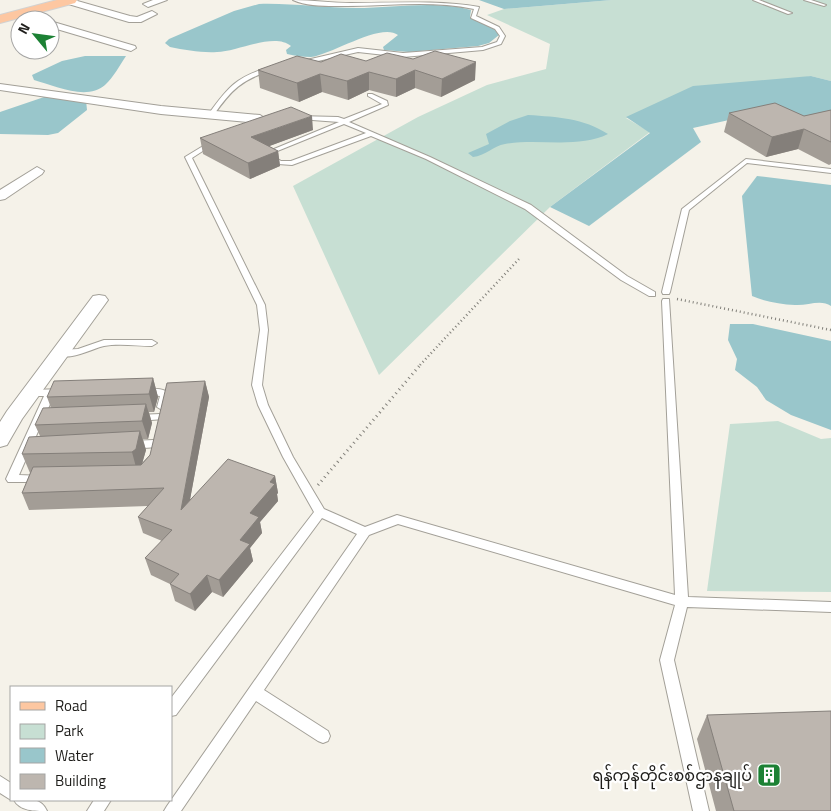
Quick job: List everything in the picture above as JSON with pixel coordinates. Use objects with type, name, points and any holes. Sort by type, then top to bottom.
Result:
[{"type":"main road","points":[[0,14],[50,0]]},
{"type":"main road","points":[[32,10],[70,0]]},
{"type":"street","points":[[70,0],[129,19],[138,20],[152,14]]},
{"type":"street","points":[[148,4],[163,0]]},
{"type":"street","points":[[60,27],[131,48]]},
{"type":"street","points":[[0,87],[91,101],[211,115],[264,118]]},
{"type":"street","points":[[0,196],[37,171]]},
{"type":"street","points":[[0,440],[41,393],[60,352],[99,300]]},
{"type":"lane","points":[[294,64],[358,50],[404,56],[483,48],[499,43],[503,36],[497,28],[473,17],[477,8],[467,3],[428,1],[341,4],[295,0]]},
{"type":"lane","points":[[755,0],[790,13]]},
{"type":"lane","points":[[806,0],[824,5]]},
{"type":"lane","points":[[211,115],[227,92],[240,79],[275,68]]},
{"type":"lane","points":[[370,95],[385,102],[385,105],[264,154],[280,163],[292,163],[370,134]]},
{"type":"lane","points":[[294,116],[338,119],[428,158],[528,207],[624,278],[652,294],[657,291],[668,297]]},
{"type":"lane","points":[[243,126],[264,118]]},
{"type":"lane","points":[[219,138],[188,157],[261,305],[264,330],[257,385],[263,405],[309,495],[320,512],[365,532]]},
{"type":"lane","points":[[701,811],[667,660],[682,602],[668,297],[686,209],[746,161],[831,171]]},
{"type":"lane","points":[[60,352],[78,352],[104,343],[152,343]]},
{"type":"lane","points":[[52,478],[12,479],[30,450],[42,422],[41,393],[77,392]]},
{"type":"lane","points":[[132,392],[160,392],[165,394],[156,435]]},
{"type":"lane","points":[[131,418],[156,435]]},
{"type":"lane","points":[[114,446],[156,435]]},
{"type":"lane","points":[[172,709],[320,512]]},
{"type":"lane","points":[[172,811],[365,532],[397,518],[682,602],[831,607]]},
{"type":"lane","points":[[255,692],[323,736]]},
{"type":"lane","points":[[24,801],[39,811]]},
{"type":"path","points":[[309,495],[382,405],[468,310],[519,259]]},
{"type":"path","points":[[668,297],[831,330]]},
{"type":"green space","points":[[612,0],[831,0],[831,81],[811,76],[626,118],[650,132],[550,207],[379,375],[293,186],[418,117],[487,85],[546,69],[550,44],[487,15],[504,9]]},
{"type":"green space","points":[[778,421],[821,439],[831,438],[831,592],[707,591],[730,424]]},
{"type":"water","points":[[479,0],[612,0],[504,9]]},
{"type":"water","points":[[259,4],[356,8],[443,5],[471,10],[470,17],[495,29],[499,35],[489,43],[478,46],[409,52],[384,50],[383,47],[398,35],[390,32],[380,33],[369,35],[311,57],[287,54],[286,50],[291,46],[284,42],[275,41],[211,52],[170,47],[165,43],[169,39],[234,11]]},
{"type":"water","points":[[85,56],[126,56],[114,75],[98,90],[89,92],[71,91],[34,80],[32,75],[62,61]]},
{"type":"water","points":[[811,76],[831,81],[831,122],[756,114],[693,128],[701,142],[589,226],[550,207],[650,133],[626,117],[693,86]]},
{"type":"water","points":[[53,94],[86,100],[87,110],[58,133],[48,135],[0,134],[0,112]]},
{"type":"water","points":[[528,115],[580,121],[608,134],[584,141],[518,142],[505,144],[473,157],[468,153],[489,144],[486,134],[510,121]]},
{"type":"water","points":[[757,176],[831,185],[831,306],[823,303],[784,304],[752,296],[742,196]]},
{"type":"water","points":[[730,324],[753,324],[831,341],[831,430],[791,415],[766,400],[757,387],[735,370],[737,359],[728,340]]},
{"type":"building","points":[[435,51],[476,62],[442,79],[415,70],[396,79],[369,72],[347,81],[320,74],[297,83],[258,70],[297,56],[321,62],[341,54],[366,61],[387,53],[413,59]]},
{"type":"building","points":[[775,103],[804,116],[831,110],[831,142],[804,129],[772,137],[729,113]]},
{"type":"building","points":[[291,107],[312,116],[251,137],[278,151],[248,163],[200,138]]},
{"type":"building","points":[[153,378],[149,394],[47,397],[54,381]]},
{"type":"building","points":[[205,381],[181,510],[228,459],[275,476],[270,482],[275,484],[250,513],[259,517],[240,540],[250,544],[219,580],[207,575],[190,594],[170,584],[179,574],[145,558],[172,530],[138,517],[164,488],[22,493],[33,467],[141,465],[150,455],[167,383]]},
{"type":"building","points":[[146,404],[142,421],[35,425],[43,408]]},
{"type":"building","points":[[140,431],[136,449],[132,452],[22,454],[29,437]]},
{"type":"building","name":"ရန်ကုန်တိုင်းစစ်ဌာနချုပ်","points":[[831,711],[831,811],[734,811],[707,715]]},
{"type":"place","name":"ရန်ကုန်တိုင်းစစ်ဌာနချုပ်","points":[[769,775]]}]
